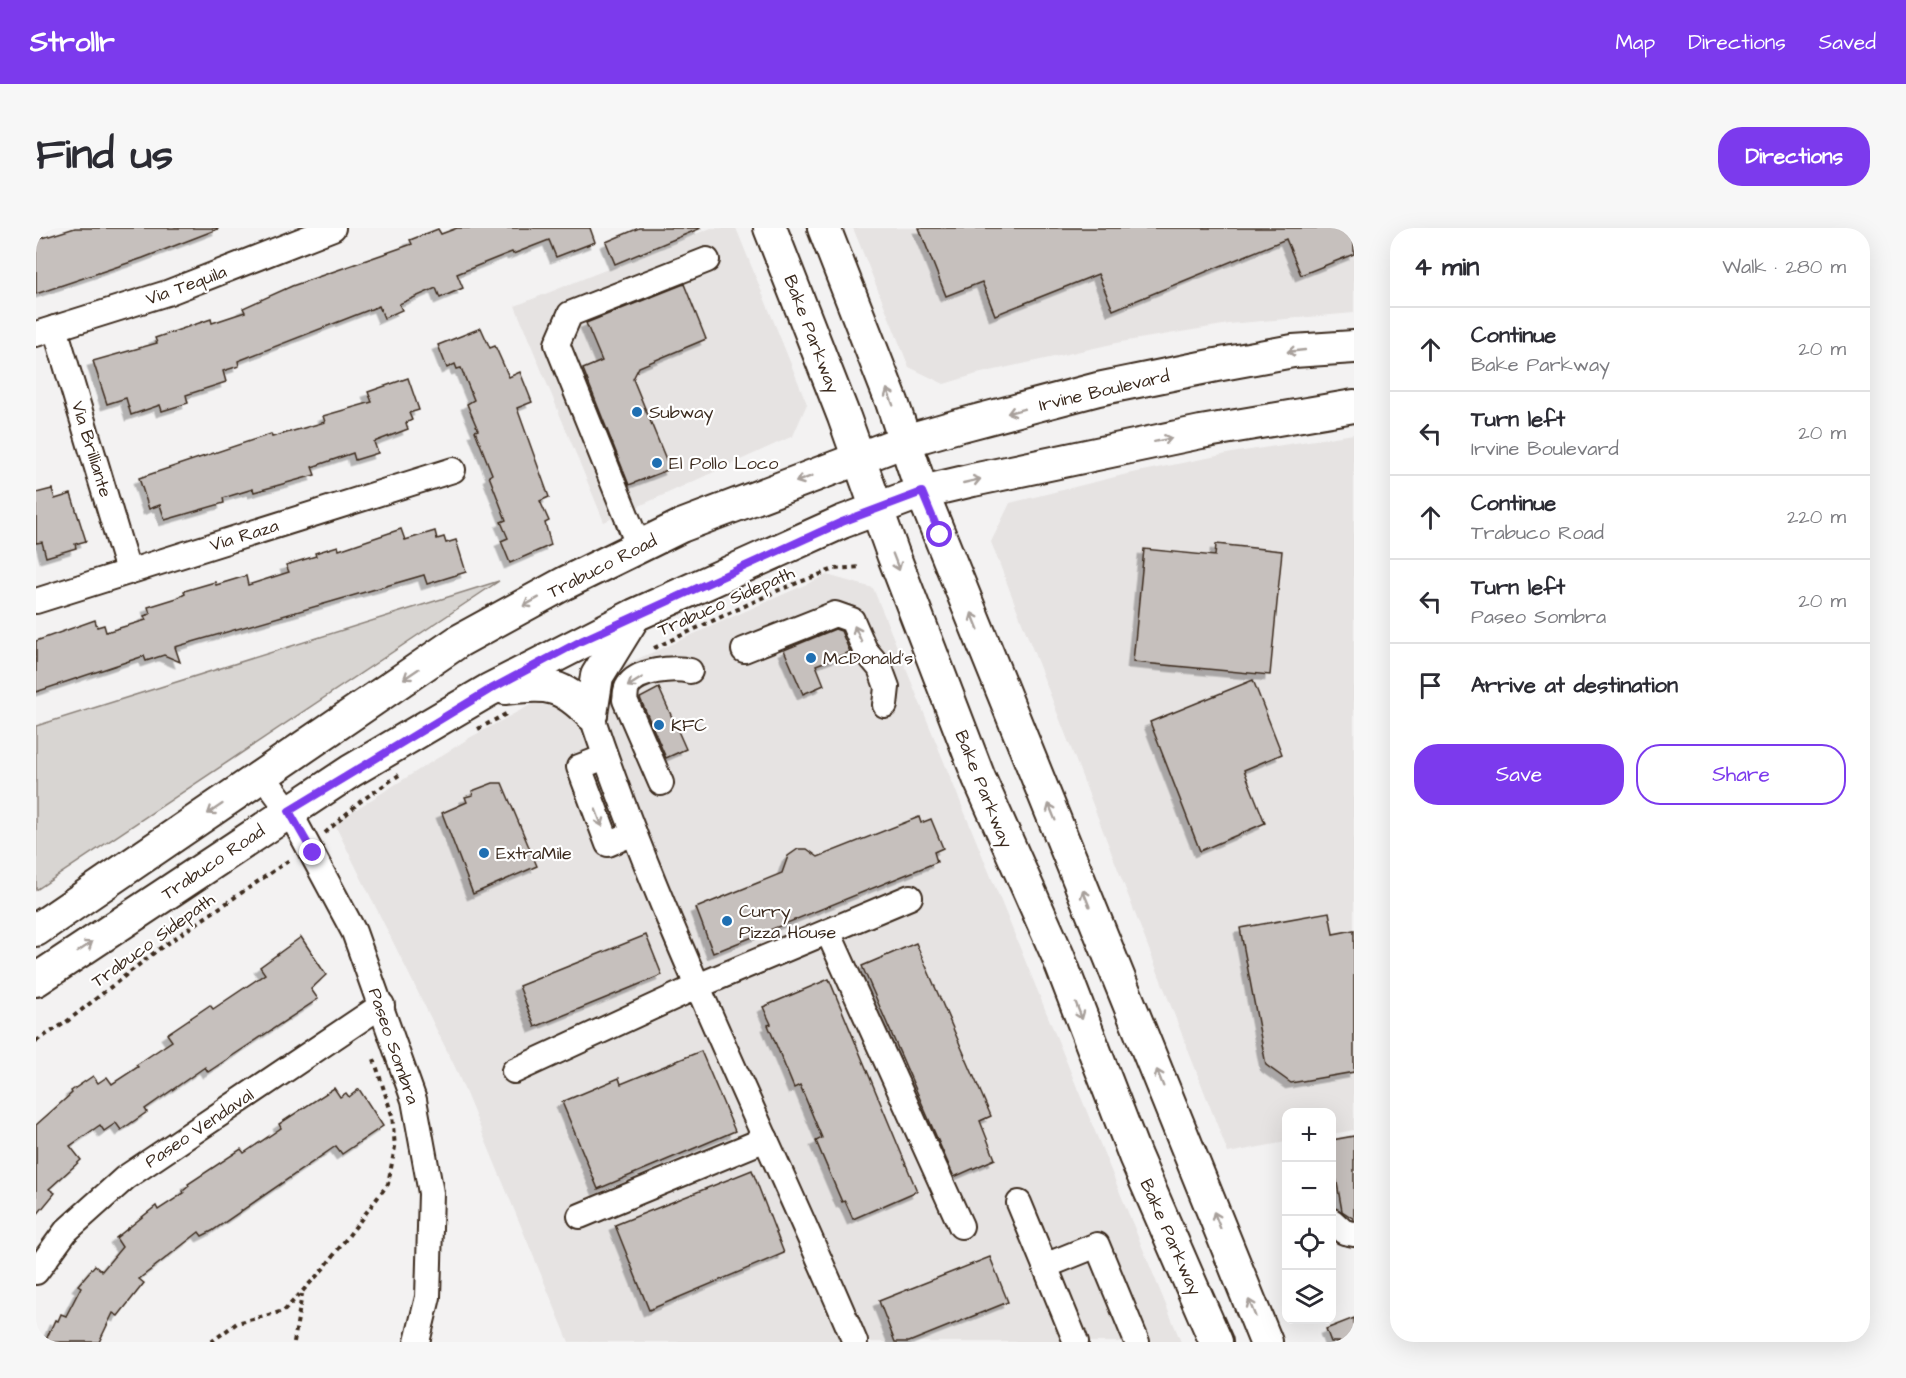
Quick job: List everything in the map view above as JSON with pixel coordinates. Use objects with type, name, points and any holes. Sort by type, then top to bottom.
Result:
[{"type":"main road","name":"Bake Parkway","points":[[770,228],[979,778],[1058,956],[1135,1156],[1216,1342]]},
{"type":"main road","points":[[824,228],[905,441],[922,492],[1266,1342]]},
{"type":"main road","name":"Irvine Boulevard","points":[[859,459],[905,441],[1098,389],[1293,351],[1354,347]]},
{"type":"main road","points":[[876,507],[922,492],[1201,432],[1354,406]]},
{"type":"main road","name":"Trabuco Road","points":[[36,930],[459,641],[565,583],[681,526],[859,459]]},
{"type":"main road","name":"Trabuco Road","points":[[36,980],[289,811],[499,701],[635,615],[876,507]]},
{"type":"main road","points":[[591,714],[597,676],[635,615]]},
{"type":"main road","points":[[499,701],[545,684],[572,696],[591,714]]},
{"type":"street","name":"Via Tequila","points":[[46,331],[167,293],[333,228]]},
{"type":"street","points":[[639,547],[557,344],[570,314],[707,260]]},
{"type":"street","name":"Via Brilliante","points":[[46,331],[128,571]]},
{"type":"street","name":"Via Raza","points":[[36,601],[453,470]]},
{"type":"street","points":[[744,650],[835,614],[844,615],[852,620],[865,650],[880,668],[887,687],[885,705]]},
{"type":"street","points":[[661,783],[626,700],[626,687],[633,680],[662,669],[676,668],[690,671]]},
{"type":"street","points":[[591,714],[633,833],[855,1342]]},
{"type":"street","points":[[605,757],[579,767],[608,844],[633,833]]},
{"type":"street","name":"Paseo Sombra","points":[[264,776],[289,811],[354,932],[382,1005],[414,1100],[431,1192],[428,1297],[417,1342]]},
{"type":"street","points":[[514,1071],[698,986],[910,897]]},
{"type":"street","points":[[828,932],[961,1227]]},
{"type":"street","name":"Paseo Vendaval","points":[[36,1272],[66,1231],[125,1178],[382,1005]]},
{"type":"street","points":[[580,1216],[766,1139]]},
{"type":"street","points":[[1019,1203],[1076,1342]]},
{"type":"street","points":[[1336,1225],[1344,1232],[1354,1234]]},
{"type":"street","points":[[1044,1266],[1097,1245],[1137,1342]]},
{"type":"path","name":"Trabuco Sidepath","points":[[646,652],[834,568],[862,567]]},
{"type":"path","points":[[468,734],[499,701]]},
{"type":"path","points":[[336,824],[361,801],[409,769]]},
{"type":"path","name":"Trabuco Sidepath","points":[[36,1041],[65,1023],[159,949],[288,862]]},
{"type":"path","points":[[211,1342],[237,1323],[284,1311],[324,1269],[388,1184],[395,1147],[392,1115],[372,1055]]},
{"type":"path","points":[[294,1342],[302,1293]]},
{"type":"shaded area","points":[[711,228],[736,228],[807,404],[793,436],[604,522],[515,306]]},
{"type":"shaded area","points":[[853,228],[1354,228],[1354,313],[1229,324],[1121,342],[977,374],[944,384],[909,367]]},
{"type":"shaded area","points":[[1354,434],[1354,1130],[1336,1133],[1336,1108],[1282,1108],[1282,1143],[1228,1153],[991,542],[1010,503],[1127,474],[1237,452]]},
{"type":"shaded area","points":[[827,575],[873,588],[1181,1342],[569,1342],[455,1067],[334,823],[471,737],[534,703],[557,707],[613,681],[624,665]]},
{"type":"shaded area","points":[[499,581],[36,890],[36,726]]},
{"type":"building","points":[[75,228],[218,229],[143,258],[36,294],[36,240]]},
{"type":"building","points":[[457,228],[590,228],[595,242],[556,257],[549,240],[513,254],[512,252],[504,255],[457,274],[463,288],[440,298],[436,288],[399,304],[402,310],[384,318],[379,306],[238,361],[239,366],[223,371],[226,382],[186,395],[188,403],[162,411],[160,405],[131,415],[126,398],[107,404],[93,361],[157,343],[155,338],[211,319],[212,323],[245,312],[243,308],[292,286],[412,244],[410,240],[438,229],[441,234]]},
{"type":"building","points":[[639,228],[701,228],[615,264],[606,242]]},
{"type":"building","points":[[919,228],[1354,228],[1354,254],[1301,275],[1286,239],[1113,310],[1098,274],[995,315],[982,282],[946,296]]},
{"type":"building","points":[[684,284],[706,339],[639,367],[633,379],[670,469],[629,485],[583,369],[602,361],[586,323]]},
{"type":"building","points":[[481,328],[490,348],[495,346],[509,377],[520,372],[532,402],[517,408],[549,497],[540,501],[549,521],[545,523],[551,545],[510,563],[501,541],[508,538],[501,522],[506,520],[489,476],[492,474],[475,431],[478,430],[467,404],[474,400],[461,368],[457,369],[455,364],[447,368],[438,345]]},
{"type":"building","points":[[408,378],[419,410],[409,413],[412,420],[406,423],[408,429],[374,442],[378,453],[355,460],[353,453],[312,467],[315,475],[223,498],[224,503],[165,520],[160,505],[149,509],[139,478],[271,434],[272,437],[325,422],[323,416],[372,402],[368,392]]},
{"type":"building","points":[[52,489],[55,499],[71,494],[86,541],[75,544],[76,548],[46,557],[42,542],[36,543],[36,493]]},
{"type":"building","points":[[401,529],[405,540],[435,531],[437,539],[444,537],[446,543],[456,540],[466,572],[427,584],[424,575],[175,647],[180,662],[164,655],[146,661],[144,656],[36,692],[36,641],[95,620],[97,627],[104,625],[106,632],[146,620],[144,616],[150,614],[148,607],[177,598],[185,594],[184,591],[246,576],[248,585],[289,572],[286,565],[316,556],[315,553],[338,546],[339,550]]},
{"type":"building","points":[[1216,544],[1282,551],[1270,675],[1133,662],[1144,549],[1215,556]]},
{"type":"building","name":"McDonald's","points":[[835,629],[841,631],[850,652],[816,665],[824,685],[803,694],[784,650]]},
{"type":"building","points":[[1253,680],[1282,754],[1244,770],[1265,823],[1200,851],[1150,722]]},
{"type":"building","name":"KFC","points":[[659,688],[686,749],[666,758],[640,698]]},
{"type":"building","points":[[493,783],[502,783],[537,866],[473,894],[442,813],[467,802],[465,797],[473,795],[472,791]]},
{"type":"building","points":[[919,817],[921,823],[931,819],[943,848],[934,852],[937,862],[713,953],[696,908],[782,873],[788,856],[798,849],[807,849],[818,857]]},
{"type":"building","points":[[1329,912],[1333,934],[1354,930],[1354,1072],[1291,1083],[1266,1065],[1240,928]]},
{"type":"building","points":[[646,935],[662,975],[535,1027],[519,986]]},
{"type":"building","points":[[301,937],[326,975],[311,989],[318,999],[208,1072],[205,1067],[145,1109],[147,1112],[121,1130],[116,1123],[104,1131],[100,1125],[70,1146],[81,1160],[49,1189],[55,1193],[36,1216],[36,1125],[72,1093],[71,1091],[93,1076],[98,1083],[107,1077],[112,1084],[138,1067],[136,1065],[172,1041],[167,1034],[210,1005],[213,1009],[265,974],[260,967]]},
{"type":"building","points":[[916,943],[991,1116],[980,1121],[995,1159],[954,1177],[862,966]]},
{"type":"building","points":[[829,979],[917,1191],[853,1219],[845,1201],[842,1202],[816,1141],[822,1138],[800,1085],[794,1088],[763,1007]]},
{"type":"building","points":[[701,1051],[735,1131],[598,1189],[562,1102],[619,1078],[621,1084]]},
{"type":"building","points":[[334,1088],[340,1097],[346,1093],[349,1097],[359,1089],[383,1126],[342,1154],[336,1146],[212,1231],[202,1236],[199,1232],[139,1279],[144,1283],[118,1316],[113,1313],[99,1342],[45,1342],[55,1320],[58,1321],[61,1314],[66,1316],[81,1287],[78,1285],[95,1265],[102,1271],[122,1247],[116,1238],[156,1206],[158,1210],[184,1193],[188,1184],[241,1149],[244,1153],[281,1128],[279,1124]]},
{"type":"building","points":[[1354,1136],[1354,1219],[1342,1211],[1336,1177],[1336,1139]]},
{"type":"building","points":[[752,1170],[784,1253],[649,1310],[615,1225]]},
{"type":"building","points":[[990,1257],[1008,1302],[909,1342],[895,1342],[879,1301]]},
{"type":"building","points":[[1354,1318],[1354,1342],[1331,1342],[1326,1329]]},
{"type":"place","name":"Subway","points":[[637,412]]},
{"type":"place","name":"El Pollo Loco","points":[[657,463]]},
{"type":"place","name":"McDonald's","points":[[811,658]]},
{"type":"place","name":"KFC","points":[[659,725]]},
{"type":"place","name":"ExtraMile","points":[[484,853]]},
{"type":"place","name":"Curry Pizza House","points":[[727,921]]},
{"type":"route","points":[[313,853],[289,811],[351,771],[489,690],[581,641],[876,507],[922,492],[940,535]]}]
